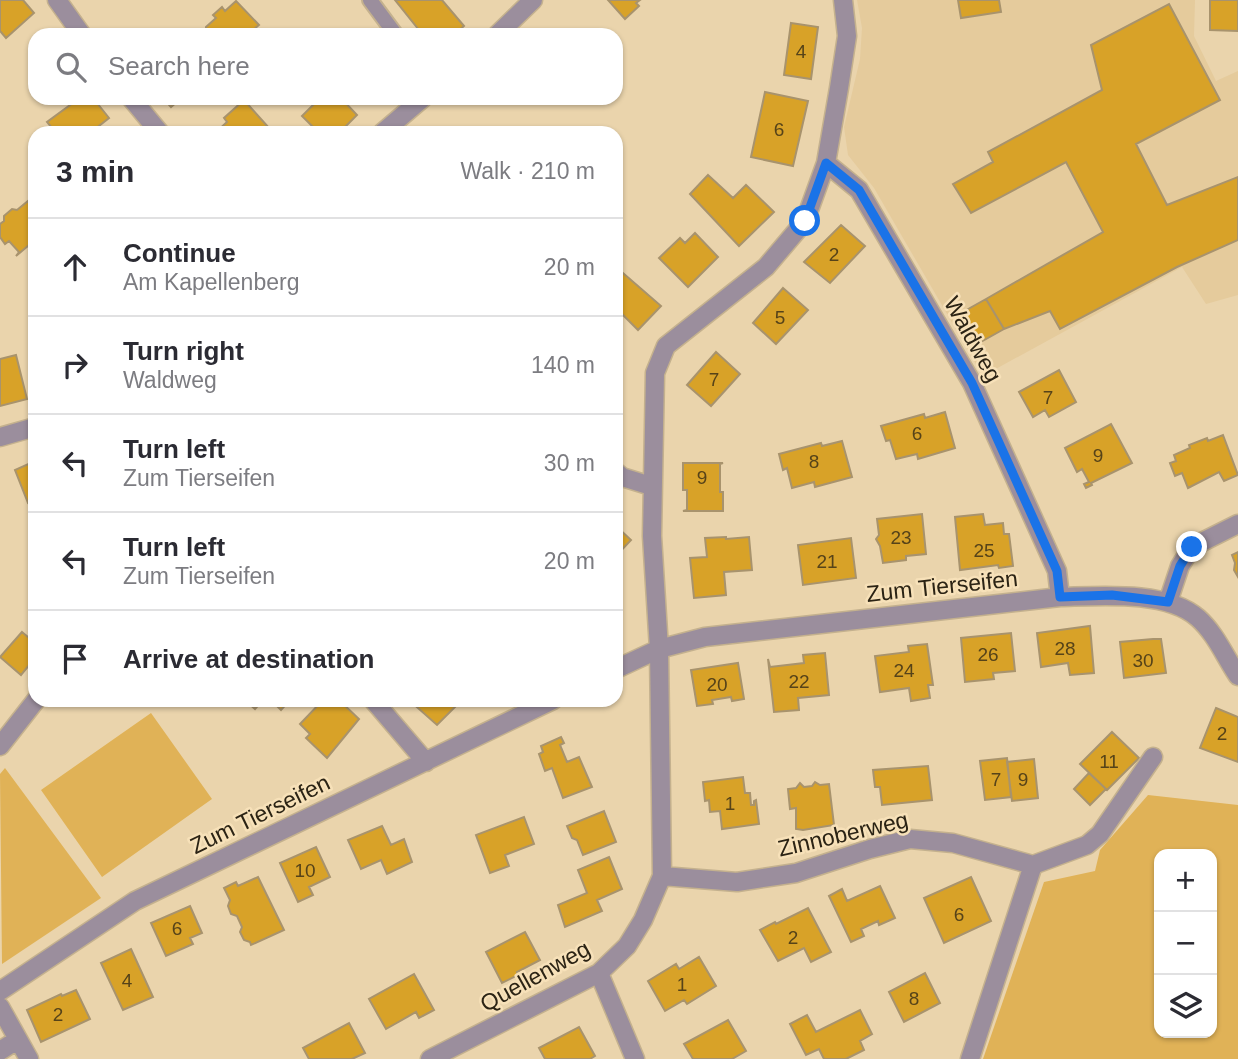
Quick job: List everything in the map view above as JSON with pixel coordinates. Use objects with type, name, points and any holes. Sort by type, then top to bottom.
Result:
[{"type":"street","points":[[57,0],[77,28]]},
{"type":"street","points":[[504,28],[533,0]]},
{"type":"street","points":[[662,876],[659,649],[651,486],[655,373],[666,346],[766,267],[805,221],[826,163],[847,36],[843,0]]},
{"type":"street","points":[[137,105],[154,126]]},
{"type":"street","points":[[390,126],[415,105]]},
{"type":"street","name":"Waldweg","points":[[826,163],[859,190],[972,383],[1057,571],[1060,597]]},
{"type":"street","points":[[0,437],[28,429]]},
{"type":"street","points":[[623,477],[651,486]]},
{"type":"street","points":[[1238,524],[1192,547],[1180,566],[1168,602],[1197,617],[1225,652],[1238,676]]},
{"type":"street","name":"Zum Tierseifen","points":[[623,667],[659,649],[705,637],[1060,597],[1112,595],[1168,602]]},
{"type":"street","points":[[0,746],[31,707]]},
{"type":"street","points":[[379,707],[426,762]]},
{"type":"street","name":"Zum Tierseifen","points":[[0,991],[135,901],[539,707]]},
{"type":"street","points":[[970,1059],[1033,865],[1087,845],[1100,834],[1153,757]]},
{"type":"street","name":"Zinnoberweg","points":[[662,876],[737,882],[796,873],[910,839],[953,843],[1033,865]]},
{"type":"street","name":"Quellenweg","points":[[430,1059],[598,973],[627,946],[643,920],[662,876]]},
{"type":"street","points":[[598,973],[635,1059]]},
{"type":"street","points":[[0,1007],[29,1059]]},
{"type":"street","points":[[0,1051],[17,1040]]},
{"type":"lane","points":[[370,0],[391,28]]},
{"type":"shaded area","points":[[857,0],[1195,0],[1194,36],[1216,81],[1238,71],[1238,295],[1206,304],[1182,267],[983,376],[874,188],[848,155],[844,127],[860,59],[862,28]]},
{"type":"shaded area","points":[[151,713],[212,799],[102,877],[41,790]]},
{"type":"shaded area","points":[[5,768],[101,898],[2,964],[0,774]]},
{"type":"shaded area","points":[[1148,795],[1238,805],[1238,1059],[983,1059],[1044,882],[1095,871],[1100,850]]},
{"type":"building","points":[[0,0],[23,0],[34,13],[6,38],[0,31]]},
{"type":"building","points":[[395,0],[442,0],[464,26],[462,28],[417,28]]},
{"type":"building","points":[[608,0],[640,0],[636,3],[639,6],[625,19]]},
{"type":"building","points":[[958,0],[999,0],[1001,12],[961,18]]},
{"type":"building","points":[[1210,0],[1238,0],[1238,31],[1210,30]]},
{"type":"building","points":[[236,1],[259,25],[255,28],[206,28],[216,18],[213,15],[222,7],[225,11]]},
{"type":"building","points":[[1169,4],[1220,100],[1136,144],[1167,205],[1238,177],[1238,240],[1177,267],[1060,329],[1050,311],[1004,329],[986,299],[1103,232],[1066,162],[971,213],[953,184],[993,162],[988,152],[1102,90],[1091,45]]},
{"type":"building","points":[[791,23],[818,27],[811,79],[784,75]]},
{"type":"building","points":[[765,92],[808,101],[793,166],[751,157]]},
{"type":"building","points":[[70,105],[99,105],[109,118],[99,126],[50,126],[47,122]]},
{"type":"building","points":[[238,105],[248,105],[267,126],[223,126],[227,122],[224,118]]},
{"type":"building","points":[[313,105],[348,105],[357,115],[346,126],[312,126],[302,116]]},
{"type":"building","points":[[708,175],[733,198],[746,185],[774,212],[739,246],[690,194]]},
{"type":"building","points":[[28,201],[28,246],[16,256],[19,252],[9,241],[5,244],[0,237],[0,224],[12,209],[17,210]]},
{"type":"building","points":[[841,225],[865,246],[830,283],[804,262]]},
{"type":"building","points":[[695,233],[718,257],[688,287],[659,258],[680,238],[685,243]]},
{"type":"building","points":[[623,273],[661,306],[638,330],[623,315]]},
{"type":"building","points":[[783,288],[808,310],[776,344],[753,323]]},
{"type":"building","points":[[986,299],[1004,329],[979,343],[961,313]]},
{"type":"building","points":[[716,352],[740,374],[711,406],[687,385]]},
{"type":"building","points":[[16,355],[27,399],[0,406],[0,359]]},
{"type":"building","points":[[1059,370],[1076,402],[1049,417],[1045,410],[1033,417],[1019,392]]},
{"type":"building","points":[[945,412],[955,448],[918,459],[917,454],[896,459],[890,440],[886,441],[881,426],[924,414],[925,418]]},
{"type":"building","points":[[1111,424],[1132,463],[1086,488],[1084,484],[1089,482],[1082,469],[1077,472],[1065,448]]},
{"type":"building","points":[[1223,435],[1238,475],[1224,481],[1219,472],[1188,488],[1182,473],[1175,476],[1170,463],[1176,461],[1174,455],[1190,448],[1189,445]]},
{"type":"building","points":[[842,441],[852,477],[815,487],[814,482],[792,488],[787,468],[783,470],[779,454],[821,443],[822,446]]},
{"type":"building","points":[[683,463],[723,463],[720,464],[720,492],[723,492],[723,511],[683,511],[687,510],[687,490],[683,490]]},
{"type":"building","points":[[28,464],[28,503],[15,470]]},
{"type":"building","points":[[922,514],[926,554],[906,556],[906,560],[883,563],[876,539],[879,535],[877,519]]},
{"type":"building","points":[[983,514],[985,525],[1003,523],[1004,534],[1009,534],[1013,566],[999,568],[998,565],[960,570],[955,517]]},
{"type":"building","points":[[623,533],[631,540],[623,549]]},
{"type":"building","points":[[749,537],[752,570],[724,572],[726,595],[694,598],[690,558],[707,557],[705,538]]},
{"type":"building","points":[[851,538],[856,578],[803,585],[798,545]]},
{"type":"building","points":[[1238,552],[1238,577],[1232,555]]},
{"type":"building","points":[[1090,626],[1094,673],[1070,675],[1068,663],[1041,667],[1037,633]]},
{"type":"building","points":[[22,632],[28,637],[28,666],[21,675],[0,657]]},
{"type":"building","points":[[1011,633],[1015,671],[993,673],[994,679],[965,682],[961,638]]},
{"type":"building","points":[[1161,639],[1166,673],[1124,678],[1120,642]]},
{"type":"building","points":[[927,644],[933,685],[928,685],[930,698],[911,701],[909,688],[880,692],[875,656],[909,652],[908,646]]},
{"type":"building","points":[[825,653],[829,695],[798,698],[799,710],[774,712],[768,659],[770,667],[804,663],[803,655]]},
{"type":"building","points":[[738,663],[744,699],[732,701],[731,697],[712,700],[713,704],[697,706],[691,670]]},
{"type":"building","points":[[316,707],[346,707],[359,719],[327,758],[306,738],[310,734],[300,724]]},
{"type":"building","points":[[417,707],[455,707],[437,725]]},
{"type":"building","points":[[1216,708],[1238,717],[1238,762],[1200,748]]},
{"type":"building","points":[[1112,732],[1139,758],[1107,790],[1080,764]]},
{"type":"building","points":[[561,737],[564,743],[560,745],[567,762],[579,757],[592,787],[563,798],[552,768],[545,771],[539,754],[543,752],[541,746]]},
{"type":"building","points":[[1007,758],[1011,797],[985,800],[980,761]]},
{"type":"building","points":[[1034,759],[1038,798],[1012,801],[1007,762]]},
{"type":"building","points":[[928,766],[932,800],[882,805],[880,787],[875,787],[873,770]]},
{"type":"building","points":[[1089,773],[1106,789],[1090,805],[1074,789]]},
{"type":"building","points":[[743,777],[745,793],[750,793],[751,805],[754,805],[756,800],[759,824],[722,829],[720,811],[710,812],[709,800],[705,801],[703,782]]},
{"type":"building","points":[[815,782],[820,785],[829,784],[834,825],[796,829],[796,808],[790,809],[788,789],[796,788],[800,783],[804,787],[812,786]]},
{"type":"building","points":[[604,811],[616,842],[583,855],[567,826]]},
{"type":"building","points":[[524,817],[534,844],[505,855],[509,866],[490,873],[476,835]]},
{"type":"building","points":[[382,826],[391,845],[404,839],[412,862],[387,874],[381,860],[361,869],[348,840]]},
{"type":"building","points":[[316,847],[330,877],[309,887],[313,895],[298,902],[280,863]]},
{"type":"building","points":[[609,857],[622,889],[597,900],[602,911],[565,927],[558,905],[587,893],[578,870]]},
{"type":"building","points":[[258,877],[284,930],[251,945],[244,940],[240,932],[242,927],[237,916],[231,914],[228,906],[230,900],[224,888],[236,882],[238,886]]},
{"type":"building","points":[[971,877],[991,921],[944,943],[924,898]]},
{"type":"building","points":[[880,886],[895,918],[879,925],[878,921],[861,929],[864,936],[851,942],[829,896],[842,889],[847,901]]},
{"type":"building","points":[[190,906],[202,933],[190,938],[193,944],[166,956],[151,923]]},
{"type":"building","points":[[808,908],[831,952],[811,962],[804,948],[778,961],[760,930]]},
{"type":"building","points":[[525,932],[540,960],[502,983],[486,952]]},
{"type":"building","points":[[131,949],[153,997],[123,1010],[101,963]]},
{"type":"building","points":[[699,957],[716,986],[687,1004],[684,1000],[665,1011],[648,981],[676,964],[679,969]]},
{"type":"building","points":[[925,973],[940,1003],[904,1022],[889,992]]},
{"type":"building","points":[[414,974],[434,1010],[419,1018],[416,1012],[386,1029],[369,999]]},
{"type":"building","points":[[76,990],[90,1019],[41,1042],[27,1010]]},
{"type":"building","points":[[860,1010],[872,1034],[860,1041],[864,1050],[846,1059],[824,1059],[819,1049],[806,1055],[790,1024],[807,1015],[816,1032]]},
{"type":"building","points":[[728,1020],[746,1051],[732,1059],[693,1059],[684,1044]]},
{"type":"building","points":[[349,1023],[365,1053],[352,1059],[309,1059],[303,1048]]},
{"type":"building","points":[[579,1027],[595,1056],[590,1059],[545,1059],[539,1048]]},
{"type":"route","points":[[805,221],[826,163],[859,190],[972,383],[1057,571],[1060,597],[1112,595],[1168,602],[1180,566],[1192,547]]}]
